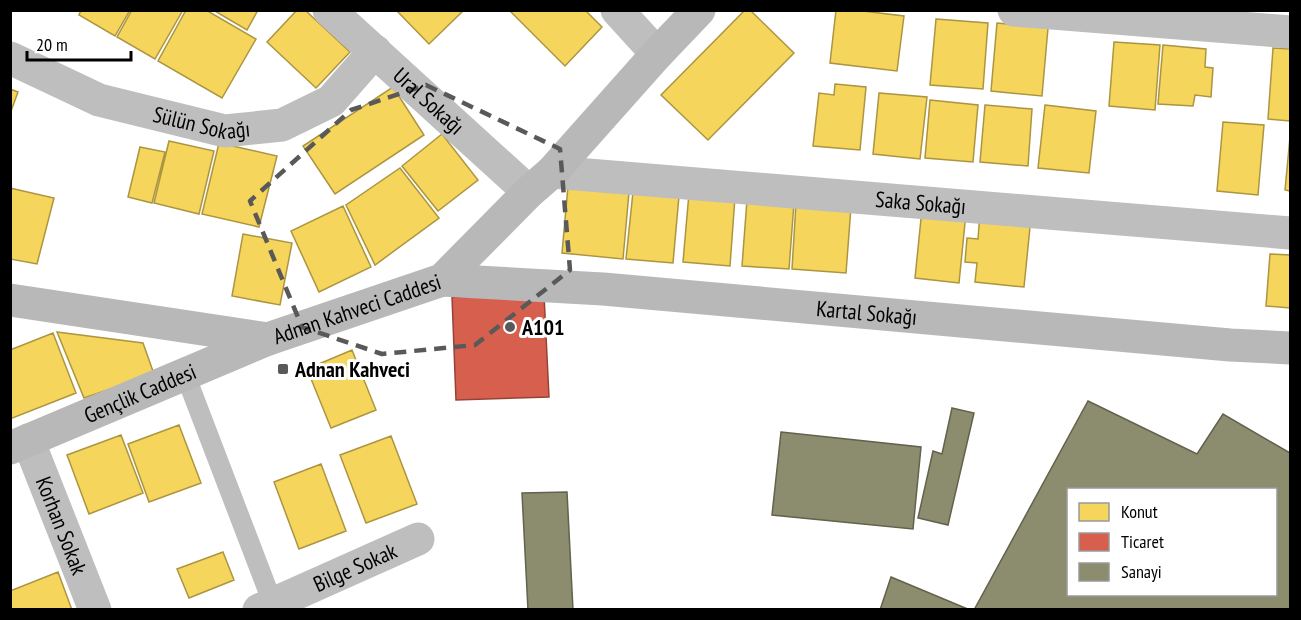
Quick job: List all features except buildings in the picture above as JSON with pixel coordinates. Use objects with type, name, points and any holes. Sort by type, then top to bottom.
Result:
[{"type":"main road","name":"Adnan Kahveci Caddesi","points":[[10,300],[268,339],[442,280],[541,182],[699,10]]},
{"type":"main road","name":"Kartal Sokağı","points":[[442,280],[603,289],[1230,345],[1290,348]]},
{"type":"main road","name":"Gençlik Caddesi","points":[[19,444],[268,339]]},
{"type":"street","name":"Ural Sokağı","points":[[329,10],[375,51],[541,182]]},
{"type":"street","points":[[617,10],[657,54]]},
{"type":"street","points":[[1014,10],[1290,32]]},
{"type":"street","name":"Sülün Sokağı","points":[[10,58],[99,100],[225,131],[282,125],[331,101],[375,51]]},
{"type":"street","name":"Saka Sokağı","points":[[541,182],[1290,233]]},
{"type":"street","name":"Korhan Sokak","points":[[19,444],[95,609]]},
{"type":"street","name":"Bilge Sokak","points":[[266,607],[418,539]]},
{"type":"lane","points":[[185,374],[266,607]]},
{"type":"highlighted area","points":[[426,85],[560,149],[570,270],[475,345],[382,354],[302,327],[250,201],[351,110]]},
{"type":"place","name":"A101","points":[[510,327]]},
{"type":"place","name":"Adnan Kahveci","points":[[283,369]]}]
